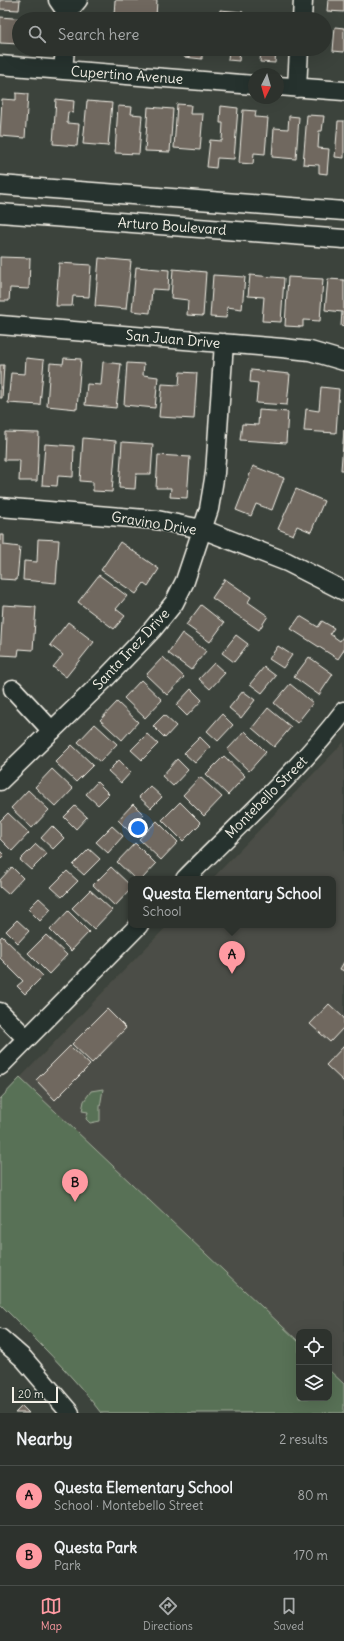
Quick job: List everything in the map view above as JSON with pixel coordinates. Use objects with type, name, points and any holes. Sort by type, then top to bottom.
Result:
[{"type":"street","points":[[64,11],[78,0]]},
{"type":"street","points":[[302,12],[303,0]]},
{"type":"street","points":[[63,70],[64,56]]},
{"type":"street","points":[[297,88],[299,56]]},
{"type":"street","name":"Cupertino Avenue","points":[[0,65],[248,84]]},
{"type":"street","points":[[284,87],[344,92]]},
{"type":"street","name":"Arturo Boulevard","points":[[0,185],[344,211]]},
{"type":"street","name":"Arturo Boulevard","points":[[0,213],[344,239]]},
{"type":"street","name":"San Juan Drive","points":[[0,325],[310,351],[344,361]]},
{"type":"street","name":"Santa Inez Drive","points":[[0,781],[152,630],[174,603],[185,581],[209,509],[215,473],[224,343]]},
{"type":"street","name":"Gravino Drive","points":[[0,508],[157,520],[202,530],[287,562],[344,591]]},
{"type":"street","points":[[13,689],[52,731]]},
{"type":"street","name":"Montebello Street","points":[[188,876],[281,784],[325,736],[344,711]]},
{"type":"street","points":[[0,1066],[136,928]]},
{"type":"street","points":[[0,1012],[27,1039]]},
{"type":"street","points":[[0,1338],[24,1359],[70,1413]]},
{"type":"shaded area","points":[[344,742],[344,1384],[332,1373],[332,1329],[296,1329],[296,1339],[20,1078],[165,928],[336,928],[336,876],[215,876]]},
{"type":"green space","points":[[20,1078],[296,1339],[296,1401],[332,1401],[332,1373],[344,1384],[344,1413],[101,1413],[65,1370],[0,1304],[0,1099]]},
{"type":"green space","points":[[103,1089],[100,1107],[100,1121],[90,1123],[86,1119],[88,1112],[82,1111],[84,1101],[91,1091]]},
{"type":"building","points":[[0,0],[20,0],[19,10],[0,9]]},
{"type":"building","points":[[115,0],[157,0],[156,12],[114,12]]},
{"type":"building","points":[[328,0],[344,0],[344,12],[327,11]]},
{"type":"building","points":[[220,10],[243,12],[220,12]]},
{"type":"building","points":[[0,17],[12,18],[12,44],[0,43]]},
{"type":"building","points":[[335,27],[344,28],[344,52],[333,51]]},
{"type":"building","points":[[202,56],[202,59],[184,57]]},
{"type":"building","points":[[228,56],[239,56],[239,61],[228,60]]},
{"type":"building","points":[[260,56],[276,56],[275,63],[260,62]]},
{"type":"building","points":[[16,93],[28,94],[25,138],[0,136],[2,99],[16,100]]},
{"type":"building","points":[[56,99],[74,101],[73,113],[68,112],[67,123],[79,124],[77,146],[53,144]]},
{"type":"building","points":[[87,101],[112,103],[108,146],[83,144]]},
{"type":"building","points":[[177,104],[191,105],[190,114],[203,114],[200,150],[174,148]]},
{"type":"building","points":[[118,106],[132,107],[131,114],[142,115],[139,154],[115,153]]},
{"type":"building","points":[[221,106],[238,108],[234,159],[217,158],[216,168],[207,167],[210,140],[222,141],[223,123],[220,123]]},
{"type":"building","points":[[148,107],[173,109],[170,152],[145,151]]},
{"type":"building","points":[[243,110],[256,111],[255,117],[268,118],[265,154],[254,153],[253,164],[239,163]]},
{"type":"building","points":[[307,115],[324,116],[322,131],[319,131],[318,148],[329,149],[327,174],[319,173],[319,165],[303,164]]},
{"type":"building","points":[[289,116],[299,117],[296,159],[272,157],[274,128],[288,129]]},
{"type":"building","points":[[338,121],[344,121],[344,158],[335,157]]},
{"type":"building","points":[[0,257],[30,258],[29,289],[10,288],[9,301],[0,301]]},
{"type":"building","points":[[99,258],[131,261],[126,309],[95,306]]},
{"type":"building","points":[[59,263],[91,265],[89,297],[73,296],[72,306],[56,306]]},
{"type":"building","points":[[136,267],[169,270],[168,290],[152,289],[150,313],[132,311]]},
{"type":"building","points":[[173,269],[206,272],[203,316],[187,315],[188,300],[171,298]]},
{"type":"building","points":[[213,275],[245,277],[242,309],[227,307],[226,318],[210,317]]},
{"type":"building","points":[[250,275],[284,278],[281,322],[262,321],[264,297],[248,296]]},
{"type":"building","points":[[288,277],[323,279],[320,321],[303,320],[303,327],[285,326]]},
{"type":"building","points":[[328,279],[344,280],[344,327],[341,326],[342,312],[325,310]]},
{"type":"building","points":[[26,358],[44,360],[40,405],[8,403],[11,373],[25,374]]},
{"type":"building","points":[[64,358],[81,359],[77,409],[47,406],[50,363],[63,364]]},
{"type":"building","points":[[103,362],[121,364],[116,408],[85,405],[87,384],[101,385]]},
{"type":"building","points":[[127,363],[144,364],[143,375],[158,377],[155,408],[124,405]]},
{"type":"building","points":[[0,365],[4,365],[2,398],[0,398]]},
{"type":"building","points":[[251,370],[290,374],[287,405],[256,403],[258,383],[250,382]]},
{"type":"building","points":[[180,372],[197,373],[194,419],[159,417],[162,384],[179,385]]},
{"type":"building","points":[[321,387],[339,389],[336,433],[304,431],[306,409],[319,411]]},
{"type":"building","points":[[259,410],[288,412],[286,443],[240,440],[242,424],[258,425]]},
{"type":"building","points":[[344,430],[344,470],[341,470]]},
{"type":"building","points":[[5,432],[39,433],[37,481],[19,481],[20,460],[4,460]]},
{"type":"building","points":[[83,438],[116,441],[112,492],[93,491],[93,482],[80,481]]},
{"type":"building","points":[[122,442],[153,444],[151,474],[136,474],[135,489],[119,488]]},
{"type":"building","points":[[45,444],[74,446],[73,477],[58,476],[57,486],[42,485]]},
{"type":"building","points":[[158,455],[190,457],[187,498],[170,497],[171,488],[156,488]]},
{"type":"building","points":[[253,466],[284,478],[272,510],[256,504],[251,516],[236,510]]},
{"type":"building","points":[[296,489],[324,501],[311,532],[297,526],[293,535],[278,529]]},
{"type":"building","points":[[0,535],[4,535],[4,545],[20,547],[17,580],[0,579]]},
{"type":"building","points":[[38,539],[59,540],[56,583],[23,580],[24,561],[37,562]]},
{"type":"building","points":[[120,542],[159,569],[148,586],[144,583],[136,594],[101,570]]},
{"type":"building","points":[[99,575],[127,596],[116,609],[125,616],[114,629],[78,602]]},
{"type":"building","points":[[225,579],[251,597],[248,602],[268,616],[259,630],[212,598]]},
{"type":"building","points":[[3,605],[36,607],[33,650],[19,649],[18,656],[0,655]]},
{"type":"building","points":[[201,605],[224,623],[210,642],[186,625]]},
{"type":"building","points":[[300,616],[318,627],[322,621],[334,628],[330,634],[340,641],[344,635],[344,650],[338,659],[291,629]]},
{"type":"building","points":[[68,622],[94,642],[66,677],[53,667],[63,655],[50,645]]},
{"type":"building","points":[[182,633],[206,651],[191,670],[168,653]]},
{"type":"building","points":[[236,635],[248,644],[234,662],[222,653]]},
{"type":"building","points":[[278,646],[292,655],[283,668],[269,659]]},
{"type":"building","points":[[163,657],[184,677],[167,695],[146,675]]},
{"type":"building","points":[[309,657],[333,674],[319,695],[294,677]]},
{"type":"building","points":[[214,663],[225,673],[210,689],[199,679]]},
{"type":"building","points":[[264,667],[276,676],[262,693],[250,684]]},
{"type":"building","points":[[141,680],[162,700],[145,718],[124,698]]},
{"type":"building","points":[[290,684],[313,703],[297,723],[274,703]]},
{"type":"building","points":[[191,689],[202,700],[187,716],[176,705]]},
{"type":"building","points":[[243,691],[255,700],[241,718],[229,708]]},
{"type":"building","points":[[117,702],[138,722],[122,740],[100,720]]},
{"type":"building","points":[[268,708],[291,727],[274,747],[252,728]]},
{"type":"building","points":[[222,714],[233,725],[218,741],[207,731]]},
{"type":"building","points":[[164,715],[176,726],[165,738],[153,726]]},
{"type":"building","points":[[95,724],[117,744],[100,762],[78,742]]},
{"type":"building","points":[[245,731],[266,752],[249,771],[227,750]]},
{"type":"building","points":[[147,734],[158,744],[142,760],[131,750]]},
{"type":"building","points":[[200,737],[210,747],[195,763],[184,753]]},
{"type":"building","points":[[72,745],[93,765],[76,782],[55,762]]},
{"type":"building","points":[[224,756],[245,776],[228,795],[206,774]]},
{"type":"building","points":[[177,759],[188,770],[173,786],[162,776]]},
{"type":"building","points":[[119,760],[131,772],[121,783],[108,771]]},
{"type":"building","points":[[52,769],[73,789],[56,807],[35,787]]},
{"type":"building","points":[[200,777],[222,797],[204,816],[183,795]]},
{"type":"building","points":[[97,782],[109,794],[98,805],[86,794]]},
{"type":"building","points":[[150,786],[162,797],[151,808],[139,797]]},
{"type":"building","points":[[28,790],[49,810],[32,828],[11,808]]},
{"type":"building","points":[[180,802],[201,823],[183,841],[162,820]]},
{"type":"building","points":[[133,804],[144,815],[129,831],[118,820]]},
{"type":"building","points":[[75,806],[87,817],[76,829],[64,817]]},
{"type":"building","points":[[8,813],[29,833],[12,851],[0,839],[0,821]]},
{"type":"building","points":[[157,821],[178,842],[161,860],[139,839]]},
{"type":"building","points":[[52,826],[64,838],[53,849],[41,838]]},
{"type":"building","points":[[112,826],[123,836],[108,853],[96,842]]},
{"type":"building","points":[[135,843],[156,864],[145,876],[132,876],[117,862]]},
{"type":"building","points":[[36,844],[47,854],[31,870],[20,860]]},
{"type":"building","points":[[89,849],[100,859],[84,875],[73,865]]},
{"type":"building","points":[[0,851],[4,855],[0,859]]},
{"type":"building","points":[[12,867],[23,878],[8,894],[0,887],[0,880]]},
{"type":"building","points":[[111,867],[128,883],[128,892],[115,906],[93,885]]},
{"type":"building","points":[[67,871],[78,881],[62,897],[51,887]]},
{"type":"building","points":[[90,890],[112,910],[94,929],[72,908]]},
{"type":"building","points":[[39,898],[51,909],[40,921],[28,909]]},
{"type":"building","points":[[68,911],[89,932],[71,951],[50,930]]},
{"type":"building","points":[[17,920],[29,931],[18,943],[6,931]]},
{"type":"building","points":[[46,935],[67,955],[49,974],[28,953]]},
{"type":"building","points":[[2,936],[43,976],[25,994],[17,986],[23,981],[0,958],[0,938]]},
{"type":"building","points":[[344,962],[344,971],[340,969]]},
{"type":"building","points":[[329,1004],[344,1018],[344,1027],[330,1042],[310,1024]]},
{"type":"building","points":[[107,1009],[126,1028],[92,1063],[72,1044]]},
{"type":"building","points":[[70,1046],[90,1065],[55,1100],[36,1080]]},
{"type":"building","points":[[344,1046],[344,1082],[326,1065]]},
{"type":"building","points":[[22,1406],[29,1413],[15,1413]]},
{"type":"place","name":"Questa Elementary School","points":[[232,974]]},
{"type":"place","name":"Questa Park","points":[[75,1202]]}]
